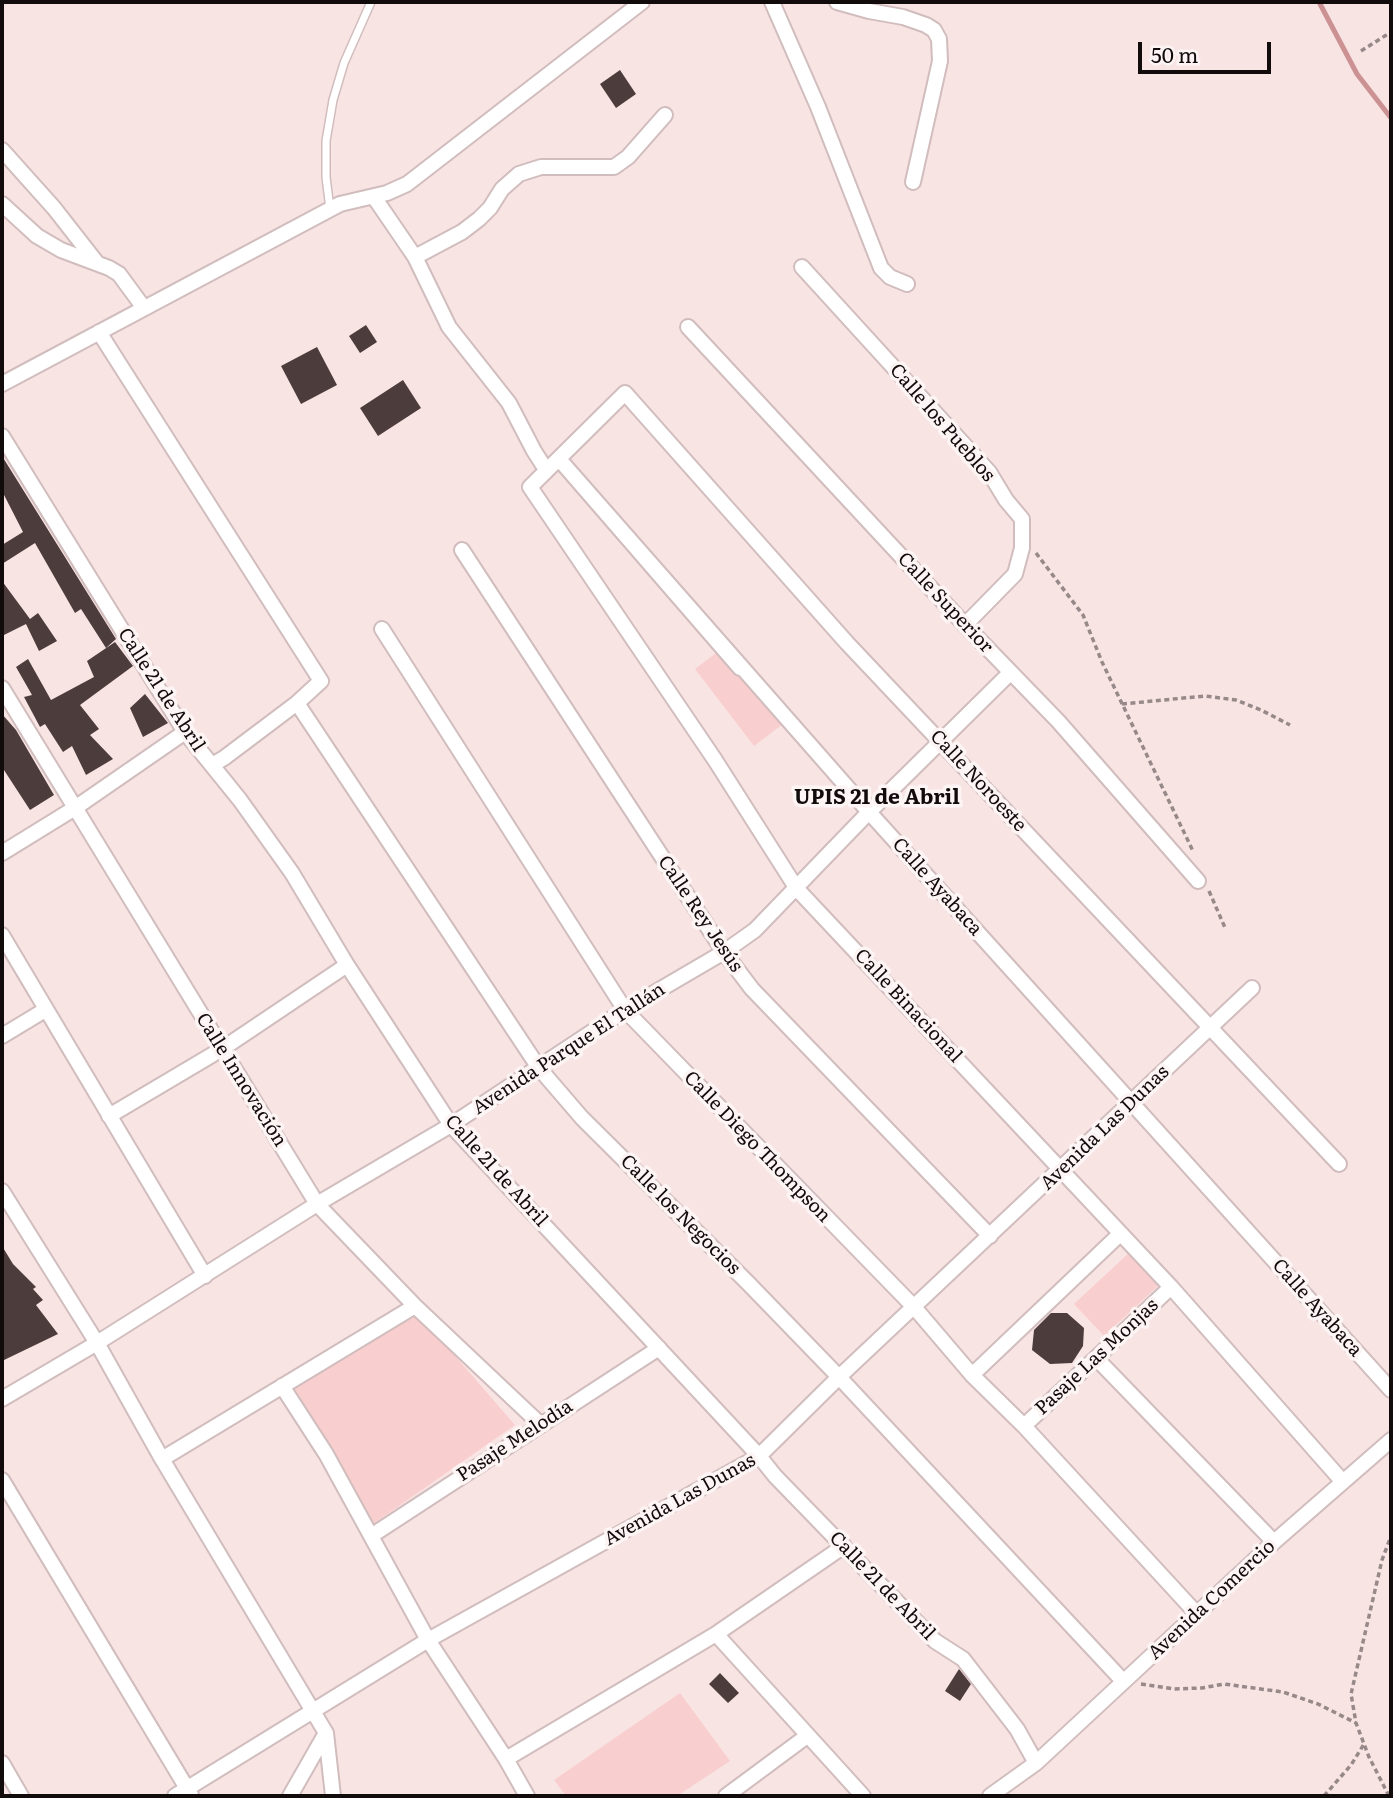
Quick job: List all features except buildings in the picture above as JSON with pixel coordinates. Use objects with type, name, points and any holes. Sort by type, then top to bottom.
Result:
[{"type":"street","points":[[2,384],[340,204],[374,197],[407,184],[642,2]]},
{"type":"street","points":[[772,2],[818,107],[881,268],[890,277],[907,284]]},
{"type":"street","points":[[837,2],[926,25],[934,30],[939,39],[940,61],[913,182]]},
{"type":"street","points":[[415,257],[462,232],[479,219],[490,208],[502,188],[519,174],[541,167],[614,167],[628,157],[665,115]]},
{"type":"street","points":[[2,150],[54,208],[98,264]]},
{"type":"street","points":[[374,197],[415,257],[449,327],[509,403],[534,452],[544,465]]},
{"type":"street","points":[[2,204],[37,236],[61,250],[119,274],[144,308]]},
{"type":"street","name":"Calle los Pueblos","points":[[802,267],[989,472],[1006,500],[1022,519],[1022,534]]},
{"type":"street","name":"Calle Superior","points":[[688,327],[1010,673],[1058,721],[1202,881]]},
{"type":"street","points":[[99,332],[321,681],[296,703],[212,765]]},
{"type":"street","name":"Calle Noroeste","points":[[559,459],[625,393],[847,643],[1339,1164]]},
{"type":"street","name":"Calle 21 de Abril","points":[[2,436],[185,732],[292,873],[347,965],[451,1125],[760,1456],[775,1476],[935,1641],[963,1659],[1017,1729],[1036,1763]]},
{"type":"street","points":[[559,459],[740,668]]},
{"type":"street","name":"Calle Binacional","points":[[559,459],[530,487],[715,760],[797,888],[1171,1287],[1343,1482]]},
{"type":"street","name":"Calle Ayabaca","points":[[559,459],[869,812],[1391,1391]]},
{"type":"street","points":[[965,625],[1015,574],[1022,548],[1022,534]]},
{"type":"street","name":"Calle Rey Jesús","points":[[462,550],[724,951],[752,989],[990,1236]]},
{"type":"street","name":"Calle Diego Thompson","points":[[382,629],[625,1010],[914,1307],[972,1375],[1024,1426],[1197,1614]]},
{"type":"street","name":"Avenida Parque El Tallán","points":[[2,1399],[97,1343],[317,1204],[451,1125],[625,1010],[755,930],[869,812],[1010,673]]},
{"type":"street","name":"Calle Innovación","points":[[2,688],[317,1204],[415,1306],[540,1424]]},
{"type":"street","name":"Calle los Negocios","points":[[296,703],[539,1068],[582,1118],[839,1377],[1123,1682]]},
{"type":"street","points":[[2,853],[75,808],[185,732]]},
{"type":"street","points":[[2,934],[205,1276]]},
{"type":"street","points":[[108,1116],[222,1049],[347,965]]},
{"type":"street","name":"Avenida Las Dunas","points":[[184,1794],[312,1710],[428,1640],[760,1456],[839,1377],[1252,988]]},
{"type":"street","points":[[2,1036],[45,1010]]},
{"type":"street","points":[[2,1191],[6,1208],[97,1343],[162,1459],[326,1733],[333,1796]]},
{"type":"street","points":[[972,1375],[1120,1234]]},
{"type":"street","name":"Pasaje Las Monjas","points":[[1024,1426],[1171,1287]]},
{"type":"street","points":[[162,1459],[415,1306]]},
{"type":"street","name":"Pasaje Melodía","points":[[371,1536],[659,1348]]},
{"type":"street","points":[[1096,1358],[1274,1542]]},
{"type":"street","points":[[282,1386],[326,1454],[428,1640],[527,1796]]},
{"type":"street","name":"Avenida Comercio","points":[[990,1796],[1036,1763],[1274,1542],[1391,1440]]},
{"type":"street","points":[[2,1480],[184,1794]]},
{"type":"street","points":[[506,1759],[716,1634],[844,1546]]},
{"type":"street","points":[[716,1634],[863,1796]]},
{"type":"street","points":[[290,1796],[326,1733]]},
{"type":"street","points":[[726,1796],[807,1736]]},
{"type":"street","points":[[2,1763],[21,1796]]},
{"type":"lane","points":[[330,209],[326,177],[326,141],[333,100],[344,63],[371,2]]},
{"type":"path","points":[[1361,51],[1391,33]]},
{"type":"path","points":[[1022,534],[1083,615],[1122,704],[1196,857]]},
{"type":"path","points":[[1122,704],[1205,696],[1236,700],[1290,725]]},
{"type":"path","points":[[1202,881],[1226,930]]},
{"type":"path","points":[[1389,1796],[1356,1723],[1352,1694],[1382,1560],[1391,1536]]},
{"type":"path","points":[[1123,1682],[1174,1689],[1224,1684],[1283,1692],[1318,1704],[1356,1723]]},
{"type":"path","points":[[1324,1796],[1351,1765],[1364,1744]]},
{"type":"shaded area","points":[[724,647],[783,724],[754,746],[695,669]]},
{"type":"shaded area","points":[[1131,1251],[1161,1283],[1104,1336],[1074,1304]]},
{"type":"shaded area","points":[[410,1304],[515,1425],[373,1524],[291,1388]]},
{"type":"shaded area","points":[[680,1693],[730,1761],[677,1796],[566,1796],[554,1780]]},
{"type":"waterway","points":[[1319,2],[1357,74],[1391,118]]},
{"type":"district","name":"UPIS 21 de Abril","points":[[877,798]]}]
